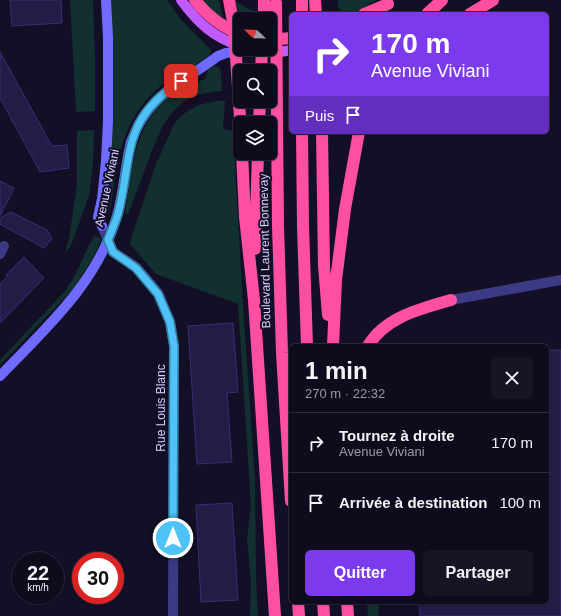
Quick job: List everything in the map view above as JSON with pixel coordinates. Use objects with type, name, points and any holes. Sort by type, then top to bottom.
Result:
[{"type":"highway","points":[[195,0],[212,19],[233,30]]},
{"type":"highway","points":[[229,0],[234,27],[241,116]]},
{"type":"highway","points":[[302,0],[302,12]]},
{"type":"highway","points":[[315,0],[316,12]]},
{"type":"highway","points":[[429,12],[442,0]]},
{"type":"highway","points":[[473,12],[493,0]]},
{"type":"highway","points":[[264,1],[264,12]]},
{"type":"highway","name":"Boulevard Laurent Bonnevay","points":[[276,1],[278,226],[281,345],[289,470]]},
{"type":"highway","points":[[368,12],[391,2]]},
{"type":"highway","points":[[277,39],[289,38]]},
{"type":"highway","points":[[302,134],[307,344]]},
{"type":"highway","points":[[322,134],[324,266],[331,344]]},
{"type":"highway","points":[[331,344],[337,272],[345,209],[359,136]]},
{"type":"highway","points":[[242,160],[245,217],[254,300],[275,616]]},
{"type":"highway","points":[[254,300],[258,160]]},
{"type":"highway","points":[[369,344],[373,337],[393,321],[414,311],[450,300]]},
{"type":"highway","points":[[298,604],[299,616]]},
{"type":"highway","points":[[323,604],[324,616]]},
{"type":"highway","points":[[347,604],[348,616]]},
{"type":"main road","points":[[181,0],[200,24],[220,38],[233,43]]},
{"type":"main road","points":[[376,12],[391,2]]},
{"type":"main road","name":"Avenue Viviani","points":[[277,52],[289,50]]},
{"type":"street","name":"Rue Louis Blanc","points":[[106,0],[108,38],[108,121],[106,161],[102,199],[98,217],[113,252],[136,268],[158,294],[170,322],[174,346],[173,616]]},
{"type":"street","name":"Avenue Viviani","points":[[0,376],[73,299],[98,263],[118,214],[131,142],[134,132],[144,114],[166,92],[218,56],[233,51]]},
{"type":"street","points":[[450,300],[561,280]]},
{"type":"green space","points":[[70,0],[93,0],[95,111],[76,112]]},
{"type":"green space","points":[[109,0],[167,0],[182,21],[211,50],[210,55],[165,85],[164,83],[149,97],[138,111],[130,126],[119,157],[110,210],[103,208]]},
{"type":"green space","points":[[201,0],[219,0],[224,22]]},
{"type":"green space","points":[[338,0],[377,0],[356,12],[342,12],[338,6]]},
{"type":"green space","points":[[236,2],[255,12],[238,12]]},
{"type":"green space","points":[[215,66],[220,68],[222,91],[206,93],[193,97],[182,103],[166,121],[160,132],[128,214],[125,213],[135,155],[144,128],[152,115],[164,101],[188,83],[195,84],[206,78],[208,70]]},
{"type":"green space","points":[[225,101],[223,129],[233,131],[233,160],[235,160],[255,480],[258,616],[250,616],[251,581],[247,539],[251,506],[238,304],[156,274],[130,244],[156,164],[175,122],[186,112],[198,105]]},
{"type":"green space","points":[[94,130],[93,165],[89,196],[71,245],[65,254],[77,185],[77,131]]},
{"type":"green space","points":[[94,235],[101,239],[101,241],[94,256],[75,287],[0,365],[0,360],[65,291],[74,277]]},
{"type":"green space","points":[[367,604],[378,604],[379,616],[368,616]]},
{"type":"building","points":[[10,0],[61,0],[62,23],[12,26]]},
{"type":"building","points":[[0,52],[52,146],[67,145],[69,168],[40,172],[0,98]]},
{"type":"building","points":[[0,181],[14,188],[0,216]]},
{"type":"building","points":[[11,212],[47,230],[52,239],[44,248],[0,224],[0,218]]},
{"type":"building","points":[[24,257],[44,278],[0,323],[0,284],[8,276],[6,275]]},
{"type":"building","points":[[233,323],[238,392],[227,393],[232,462],[197,464],[188,326]]},
{"type":"building","points":[[549,350],[561,350],[561,616],[420,616],[419,604],[549,604]]},
{"type":"building","points":[[232,503],[238,600],[201,602],[196,505]]},
{"type":"route","points":[[173,538],[174,346],[170,322],[158,294],[150,282],[136,268],[113,252],[108,240],[118,214],[128,152],[134,132],[144,114],[158,98],[181,81]]}]
